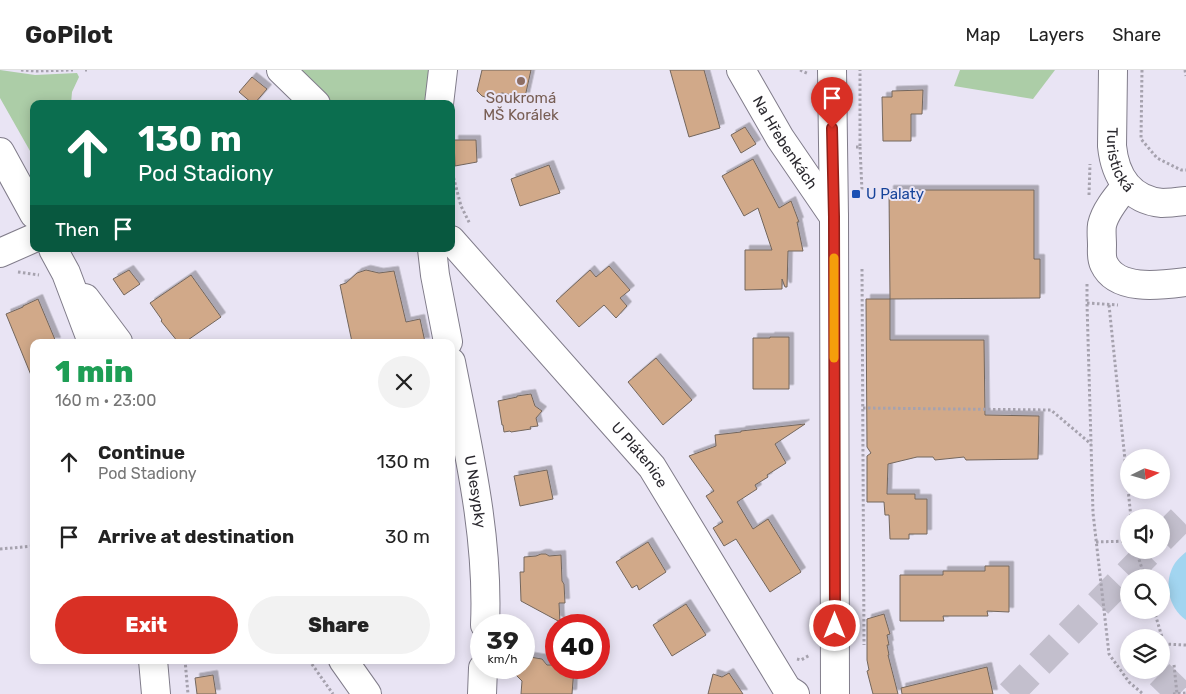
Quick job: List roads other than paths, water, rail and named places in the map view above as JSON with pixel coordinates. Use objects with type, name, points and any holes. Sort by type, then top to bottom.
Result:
[{"type":"street","points":[[281,70],[312,100]]},
{"type":"street","points":[[439,100],[443,70]]},
{"type":"street","name":"Na Hřebenkách","points":[[741,70],[780,138],[834,217]]},
{"type":"street","name":"Turistická","points":[[1113,70],[1112,146],[1117,170],[1126,186],[1150,200],[1160,203],[1186,201]]},
{"type":"street","points":[[822,73],[834,217],[835,694]]},
{"type":"street","points":[[0,152],[30,207]]},
{"type":"street","points":[[1126,186],[1114,202],[1102,225],[1102,255],[1104,264],[1109,272],[1126,282],[1164,285],[1186,282]]},
{"type":"street","points":[[7,262],[30,242]]},
{"type":"street","name":"U Plátenice","points":[[455,245],[652,467],[787,689],[795,694]]},
{"type":"street","points":[[55,252],[66,273],[91,339]]},
{"type":"street","points":[[432,252],[447,339]]},
{"type":"street","points":[[66,273],[116,339]]},
{"type":"street","name":"U Nesypky","points":[[455,383],[478,504],[486,596],[485,614]]},
{"type":"street","points":[[153,664],[156,694]]},
{"type":"street","points":[[346,664],[367,694]]},
{"type":"street","points":[[482,694],[483,679]]},
{"type":"water","points":[[1186,552],[1186,620],[1175,609],[1170,598],[1171,570]]},
{"type":"tunnel","points":[[1170,530],[1186,514]]},
{"type":"tunnel","points":[[1010,694],[1142,559]]},
{"type":"tunnel","points":[[1160,694],[1186,667]]},
{"type":"place","name":"Soukromá MŠ Korálek","points":[[521,81]]},
{"type":"place","name":"U Palaty","points":[[856,194]]}]
